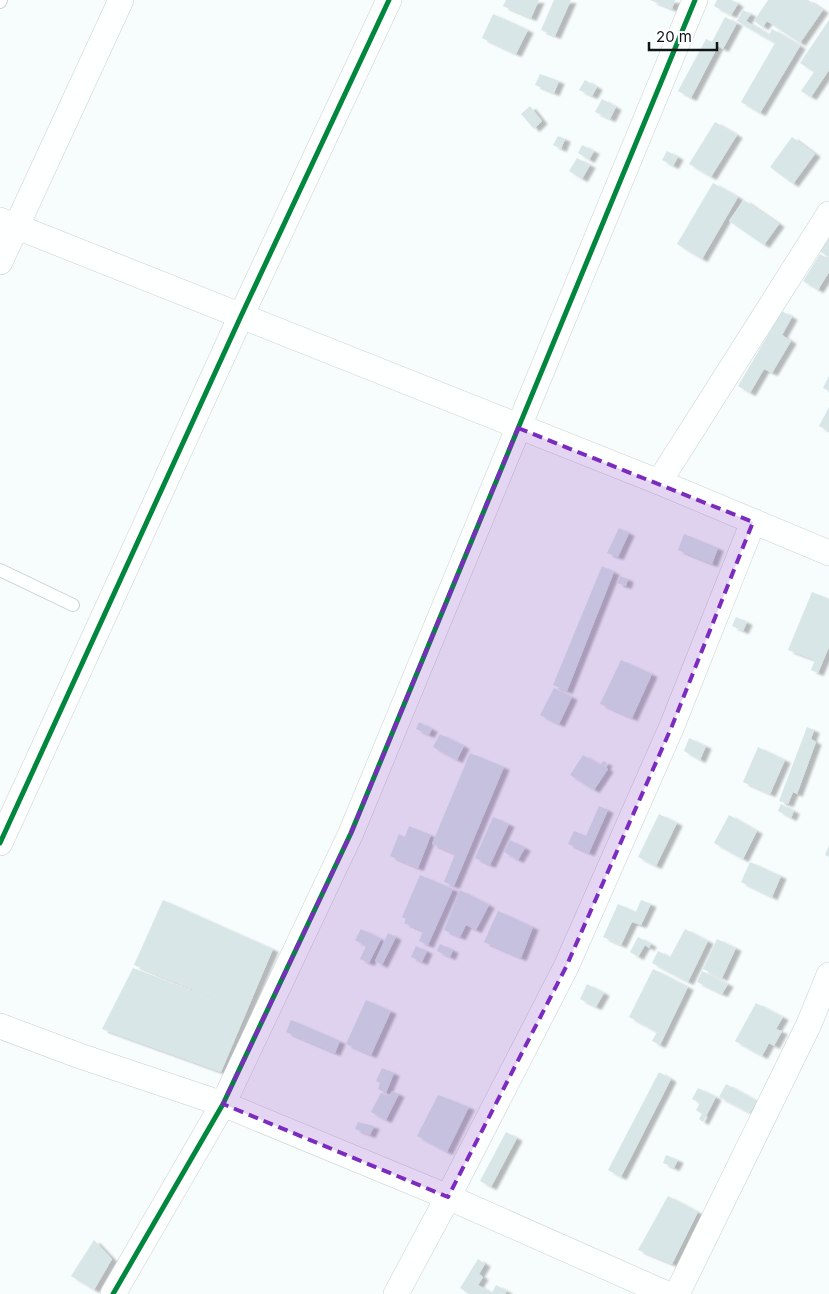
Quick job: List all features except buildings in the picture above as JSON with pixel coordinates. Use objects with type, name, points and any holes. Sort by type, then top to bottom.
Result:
[{"type":"street","points":[[0,262],[8,223],[121,0]]},
{"type":"street","points":[[0,843],[241,316],[389,0]]},
{"type":"street","points":[[113,1294],[223,1104],[351,833],[695,0]]},
{"type":"street","points":[[659,482],[829,214]]},
{"type":"street","points":[[8,223],[518,428],[659,482],[829,553]]},
{"type":"street","points":[[396,1294],[448,1197],[566,966],[672,726],[753,522]]},
{"type":"street","points":[[677,1294],[809,1024],[829,975]]},
{"type":"street","points":[[0,1026],[80,1056],[223,1104],[448,1197],[667,1294]]},
{"type":"lane","points":[[0,570],[73,605]]},
{"type":"highlighted area","points":[[518,428],[753,522],[672,726],[566,967],[448,1197],[223,1104],[351,833]]},
{"type":"cycle path","points":[[0,843],[241,316],[389,0]]},
{"type":"cycle path","points":[[113,1294],[223,1104],[351,833],[695,0]]}]
